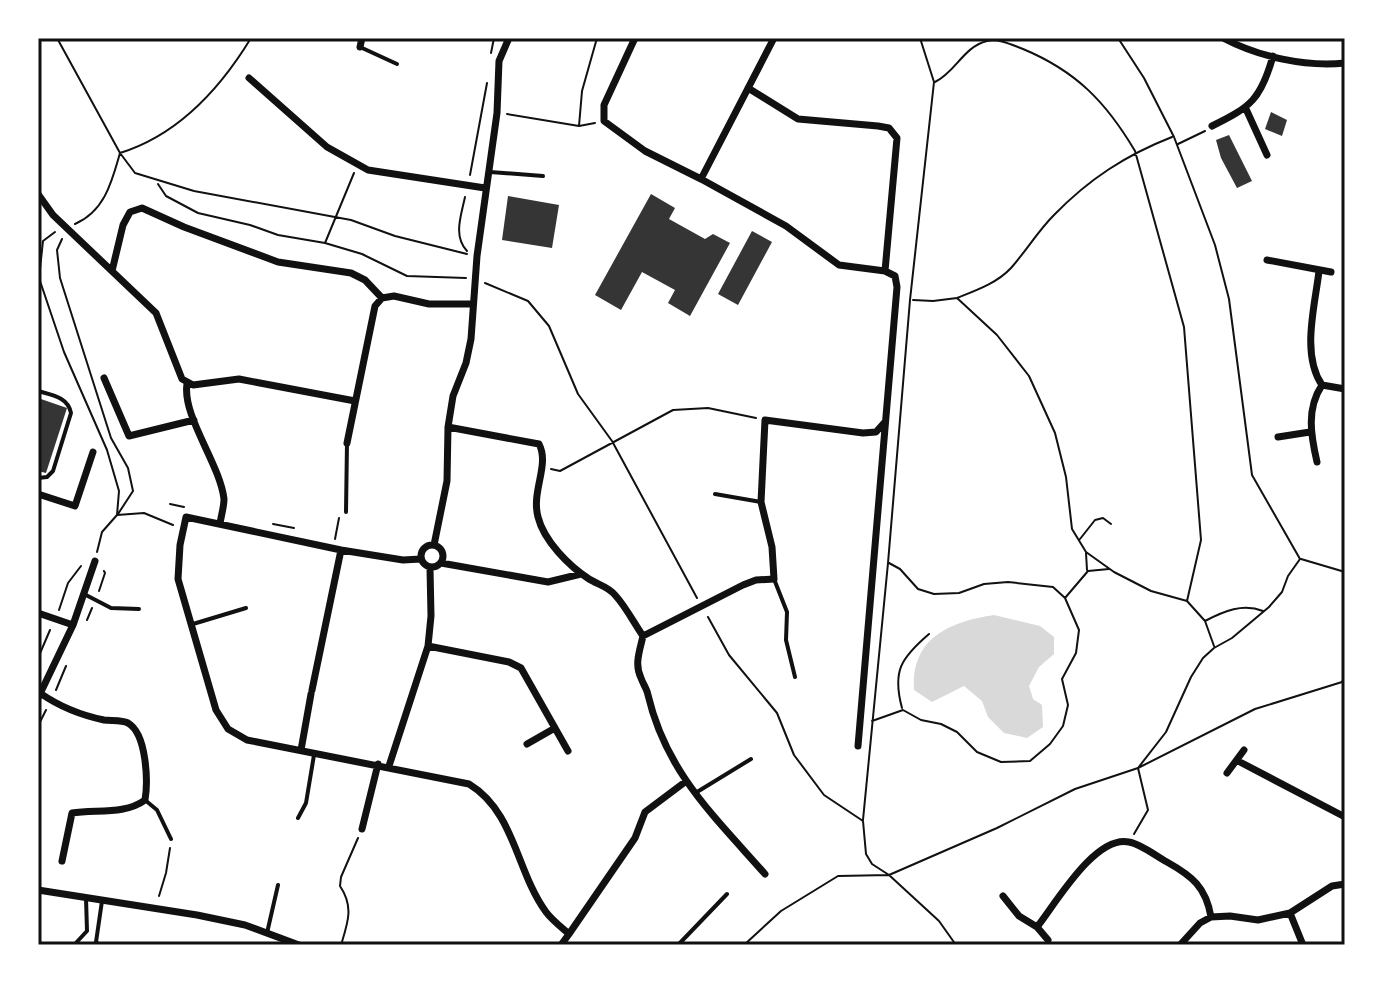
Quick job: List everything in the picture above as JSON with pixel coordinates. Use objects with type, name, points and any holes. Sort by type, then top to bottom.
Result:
[{"type":"street","points":[[360,47],[362,38]]},
{"type":"street","points":[[434,545],[447,481],[448,427],[453,396],[468,351],[485,188],[497,113],[499,61],[509,38]]},
{"type":"street","points":[[635,38],[604,105],[604,121],[645,151],[786,226],[839,265],[885,271],[895,276],[897,287],[884,423],[883,468],[858,746]]},
{"type":"street","points":[[701,179],[774,38]]},
{"type":"street","points":[[1223,38],[1273,56],[1327,65],[1345,63]]},
{"type":"street","points":[[1212,126],[1246,109],[1267,79],[1273,56]]},
{"type":"street","points":[[249,78],[327,147],[368,170],[485,188]]},
{"type":"street","points":[[748,88],[798,119],[889,128],[897,138],[885,271]]},
{"type":"street","points":[[1246,109],[1267,155]]},
{"type":"street","points":[[38,194],[53,215],[156,313],[182,379],[187,384],[239,379],[355,401]]},
{"type":"street","points":[[112,271],[123,225],[130,212],[142,208],[278,262],[351,273],[365,280],[382,298]]},
{"type":"street","points":[[1267,260],[1331,272]]},
{"type":"street","points":[[1319,271],[1311,352],[1313,372],[1322,385],[1345,389]]},
{"type":"street","points":[[347,443],[375,306],[382,298],[394,296],[429,304],[473,304]]},
{"type":"street","points":[[104,378],[129,436],[194,420]]},
{"type":"street","points":[[187,384],[194,420],[222,493],[220,524]]},
{"type":"street","points":[[1317,462],[1310,432],[1315,396],[1322,385]]},
{"type":"street","points":[[643,636],[756,580],[774,579],[772,547],[761,502],[765,420],[863,433],[876,432],[884,423]]},
{"type":"street","points":[[448,427],[539,444],[543,462],[535,497],[538,518],[566,560],[581,574],[614,592],[643,636],[637,660],[639,675],[648,691],[652,717],[685,782],[765,874]]},
{"type":"street","points":[[1278,437],[1310,432]]},
{"type":"street","points":[[38,494],[75,506],[93,452]]},
{"type":"street","points":[[389,766],[428,646],[430,568],[421,559],[403,560],[338,549],[186,517],[178,579],[216,710],[228,729],[247,740],[389,766],[469,784],[479,790],[509,830],[546,912],[569,934]]},
{"type":"street","points":[[421,559],[423,549],[434,545]]},
{"type":"street","points":[[434,545],[442,551],[441,563]]},
{"type":"street","points":[[301,750],[338,549]]},
{"type":"street","points":[[62,861],[72,813],[136,807],[145,800],[145,758],[136,730],[127,722],[104,720],[67,709],[39,696],[73,625],[95,561]]},
{"type":"street","points":[[430,568],[441,563],[548,582],[581,574]]},
{"type":"street","points":[[38,613],[73,625]]},
{"type":"street","points":[[428,646],[509,662],[521,668],[568,751]]},
{"type":"street","points":[[527,744],[555,728]]},
{"type":"street","points":[[1227,773],[1244,750]]},
{"type":"street","points":[[1238,761],[1345,816]]},
{"type":"street","points":[[362,829],[378,764]]},
{"type":"street","points":[[561,945],[635,838],[645,812],[685,782]]},
{"type":"street","points":[[1037,927],[1097,850],[1112,842],[1129,842],[1187,873],[1201,885],[1211,917]]},
{"type":"street","points":[[1180,945],[1200,923],[1211,917],[1258,920],[1290,913],[1332,886],[1345,884]]},
{"type":"street","points":[[38,890],[245,925],[299,945]]},
{"type":"street","points":[[1003,896],[1019,916],[1037,927],[1047,943]]},
{"type":"street","points":[[1290,913],[1303,945]]},
{"type":"lane","points":[[360,47],[397,64]]},
{"type":"lane","points":[[488,172],[543,176]]},
{"type":"lane","points":[[38,391],[64,400],[71,413],[53,471],[47,477],[38,478]]},
{"type":"lane","points":[[346,512],[347,443]]},
{"type":"lane","points":[[715,494],[761,502]]},
{"type":"lane","points":[[774,579],[787,612],[786,640],[795,677]]},
{"type":"lane","points":[[84,594],[111,608],[139,609]]},
{"type":"lane","points":[[191,625],[246,608]]},
{"type":"lane","points":[[298,818],[306,803],[314,752]]},
{"type":"lane","points":[[694,793],[751,759]]},
{"type":"lane","points":[[145,800],[157,810],[171,839]]},
{"type":"lane","points":[[267,933],[278,885]]},
{"type":"lane","points":[[678,945],[727,894]]},
{"type":"lane","points":[[74,945],[87,931],[86,898]]},
{"type":"lane","points":[[100,945],[96,942],[95,934],[102,901]]},
{"type":"path","points":[[57,38],[120,153],[135,173],[156,182],[351,220],[395,236],[477,256]]},
{"type":"path","points":[[117,515],[119,491],[114,472],[64,352],[39,278],[43,241],[84,220],[103,202],[120,153],[165,135],[232,70],[251,38]]},
{"type":"path","points":[[489,63],[494,38]]},
{"type":"path","points":[[579,126],[582,91],[597,38]]},
{"type":"path","points":[[920,38],[934,82],[910,300],[863,821],[866,854],[872,864],[889,875],[939,921],[956,945]]},
{"type":"path","points":[[1118,38],[1144,78],[1174,137],[1215,245],[1229,299],[1252,475],[1300,559],[1345,572]]},
{"type":"path","points":[[934,82],[949,75],[965,53],[976,45],[991,39],[1002,40],[1054,62],[1072,75],[1120,125],[1135,151],[1184,327],[1201,540],[1187,601]]},
{"type":"path","points":[[467,263],[467,254],[458,237],[488,77]]},
{"type":"path","points":[[497,113],[579,126],[604,121]]},
{"type":"path","points":[[1177,144],[1212,126]]},
{"type":"path","points":[[910,300],[957,298],[985,287],[1010,269],[1054,215],[1099,175],[1135,151],[1174,137]]},
{"type":"path","points":[[325,243],[358,164]]},
{"type":"path","points":[[156,182],[166,196],[198,213],[362,254],[407,276],[476,279]]},
{"type":"path","points":[[38,658],[68,583],[79,567],[95,561],[102,532],[133,491],[128,468],[106,425],[60,278],[57,250],[67,227]]},
{"type":"path","points":[[467,271],[476,279],[528,301],[549,326],[578,394],[612,441],[729,655],[777,713],[794,755],[824,795],[863,821]]},
{"type":"path","points":[[957,298],[997,335],[1029,376],[1055,433],[1066,477],[1072,529],[1086,552],[1088,571]]},
{"type":"path","points":[[612,441],[673,410],[708,408],[765,420]]},
{"type":"path","points":[[338,549],[339,517],[346,512]]},
{"type":"path","points":[[117,515],[144,513],[183,529]]},
{"type":"path","points":[[1079,540],[1095,520],[1103,518],[1111,524]]},
{"type":"path","points":[[1086,552],[1151,591],[1187,601],[1205,621],[1214,648]]},
{"type":"path","points":[[1138,768],[1166,732],[1203,658],[1264,611],[1282,592],[1300,559]]},
{"type":"path","points":[[888,563],[900,569],[918,589],[934,594],[959,593],[984,584],[1008,582],[1053,587],[1065,598],[1079,630],[1076,653],[1062,679],[1068,705],[1063,726],[1050,744],[1030,761],[1001,762],[977,752],[957,732],[941,724],[921,720],[903,710],[896,685],[901,665],[913,648],[929,634]]},
{"type":"path","points":[[1065,598],[1088,571],[1110,569]]},
{"type":"path","points":[[1205,621],[1243,607],[1264,611]]},
{"type":"path","points":[[744,945],[781,911],[838,876],[889,875],[997,828],[1075,789],[1138,768],[1255,709],[1342,682],[1345,676]]},
{"type":"path","points":[[872,721],[903,710]]},
{"type":"path","points":[[1129,842],[1148,810],[1138,768]]},
{"type":"path","points":[[341,945],[350,912],[347,897],[340,886],[341,877],[362,829]]},
{"type":"path","points":[[159,909],[158,897],[166,873],[171,839]]},
{"type":"shaded area","points":[[994,615],[1040,626],[1054,637],[1054,654],[1039,667],[1029,686],[1033,699],[1042,705],[1043,727],[1027,738],[1004,733],[988,717],[982,701],[964,686],[932,702],[914,690],[919,657],[926,645],[948,628]]},
{"type":"building","points":[[1271,112],[1287,120],[1282,136],[1265,129]]},
{"type":"building","points":[[1229,135],[1252,181],[1237,188],[1221,158],[1216,140]]},
{"type":"building","points":[[651,194],[675,208],[669,219],[705,239],[713,234],[730,243],[690,316],[668,303],[675,290],[642,272],[621,310],[595,295]]},
{"type":"building","points":[[508,196],[559,205],[552,248],[502,240]]},
{"type":"building","points":[[752,231],[772,242],[738,305],[718,294]]},
{"type":"building","points":[[38,398],[67,408],[46,473],[38,471]]}]
